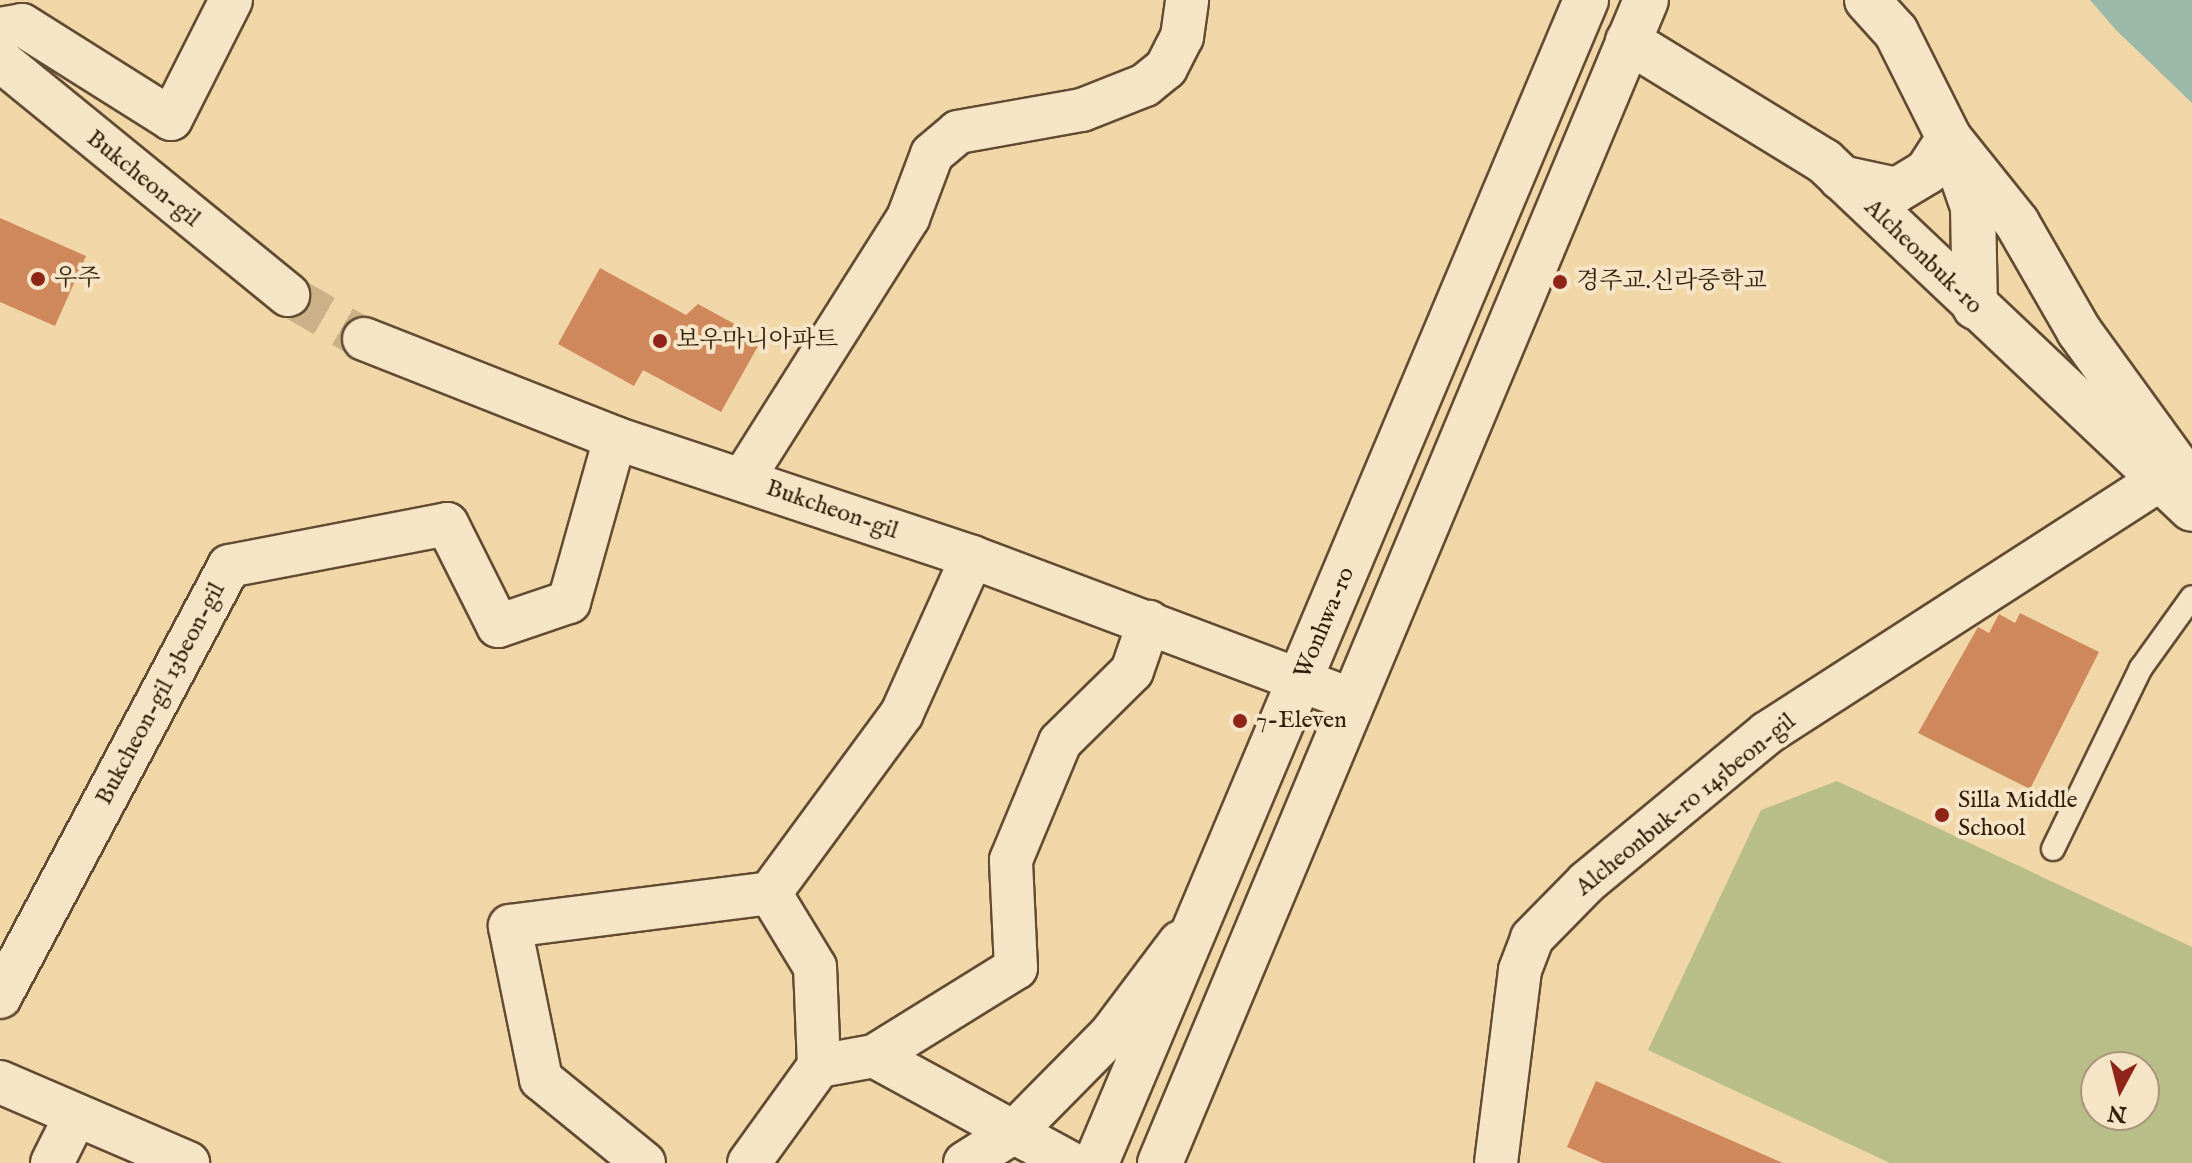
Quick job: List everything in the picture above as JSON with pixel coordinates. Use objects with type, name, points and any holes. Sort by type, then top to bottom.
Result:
[{"type":"main road","name":"Wonhwa-ro","points":[[1096,1163],[1586,0]]},
{"type":"main road","points":[[1160,1163],[1646,0]]},
{"type":"main road","points":[[1867,0],[1896,32],[1949,138],[1973,207],[1975,307]]},
{"type":"main road","name":"Alcheonbuk-ro","points":[[1628,41],[1824,161],[1975,307],[2176,483],[2192,509]]},
{"type":"main road","points":[[1841,178],[1897,190],[1927,172],[1949,138]]},
{"type":"main road","points":[[1949,138],[2017,223],[2079,331],[2176,483]]},
{"type":"street","points":[[0,29],[22,25],[171,119],[231,0]]},
{"type":"street","points":[[743,479],[908,218],[932,154],[958,132],[1082,110],[1145,85],[1166,68],[1182,37],[1187,0]]},
{"type":"street","name":"Bukcheon-gil","points":[[0,60],[288,295]]},
{"type":"street","name":"Bukcheon-gil","points":[[364,339],[615,438],[972,557],[1353,700]]},
{"type":"street","name":"Bukcheon-gil 13beon-gil","points":[[0,997],[229,566],[447,524],[498,626],[569,602],[615,438]]},
{"type":"street","name":"Alcheonbuk-ro 145beon-gil","points":[[1496,1163],[1520,970],[1532,938],[1587,882],[1767,733],[2176,483]]},
{"type":"street","points":[[644,1163],[541,1079],[510,926],[770,893],[902,713],[972,557]]},
{"type":"street","points":[[819,1066],[874,1056],[1016,968],[1011,860],[1060,742],[1132,671],[1149,622]]},
{"type":"street","points":[[749,1163],[819,1066],[815,967],[770,893]]},
{"type":"street","points":[[965,1163],[1014,1132],[1110,1035],[1202,912]]},
{"type":"street","points":[[874,1056],[1070,1163]]},
{"type":"street","points":[[0,1082],[75,1117],[188,1163]]},
{"type":"street","points":[[52,1163],[75,1117]]},
{"type":"lane","points":[[2053,849],[2141,668],[2192,597]]},
{"type":"green space","points":[[1837,781],[2192,947],[2192,1163],[1890,1163],[1648,1050],[1761,810]]},
{"type":"shaded area","points":[[2090,0],[2192,0],[2192,103],[2116,30]]},
{"type":"building","name":"우주","points":[[0,218],[86,256],[55,326],[0,302]]},
{"type":"building","name":"보우마니아파트","points":[[600,268],[686,315],[698,304],[762,339],[721,412],[643,370],[634,386],[558,344]]},
{"type":"building","points":[[2020,613],[2099,652],[2030,789],[1918,733],[1978,627],[1989,633],[1999,614],[2015,623]]},
{"type":"building","points":[[1596,1081],[1783,1163],[1603,1163],[1567,1147]]},
{"type":"tunnel","points":[[288,295],[364,339]]},
{"type":"place","name":"우주","points":[[38,279]]},
{"type":"place","name":"경주교.신라중학교","points":[[1560,282]]},
{"type":"place","name":"보우마니아파트","points":[[660,341]]},
{"type":"place","name":"7-Eleven","points":[[1240,721]]},
{"type":"place","name":"Silla Middle School","points":[[1942,815]]}]
